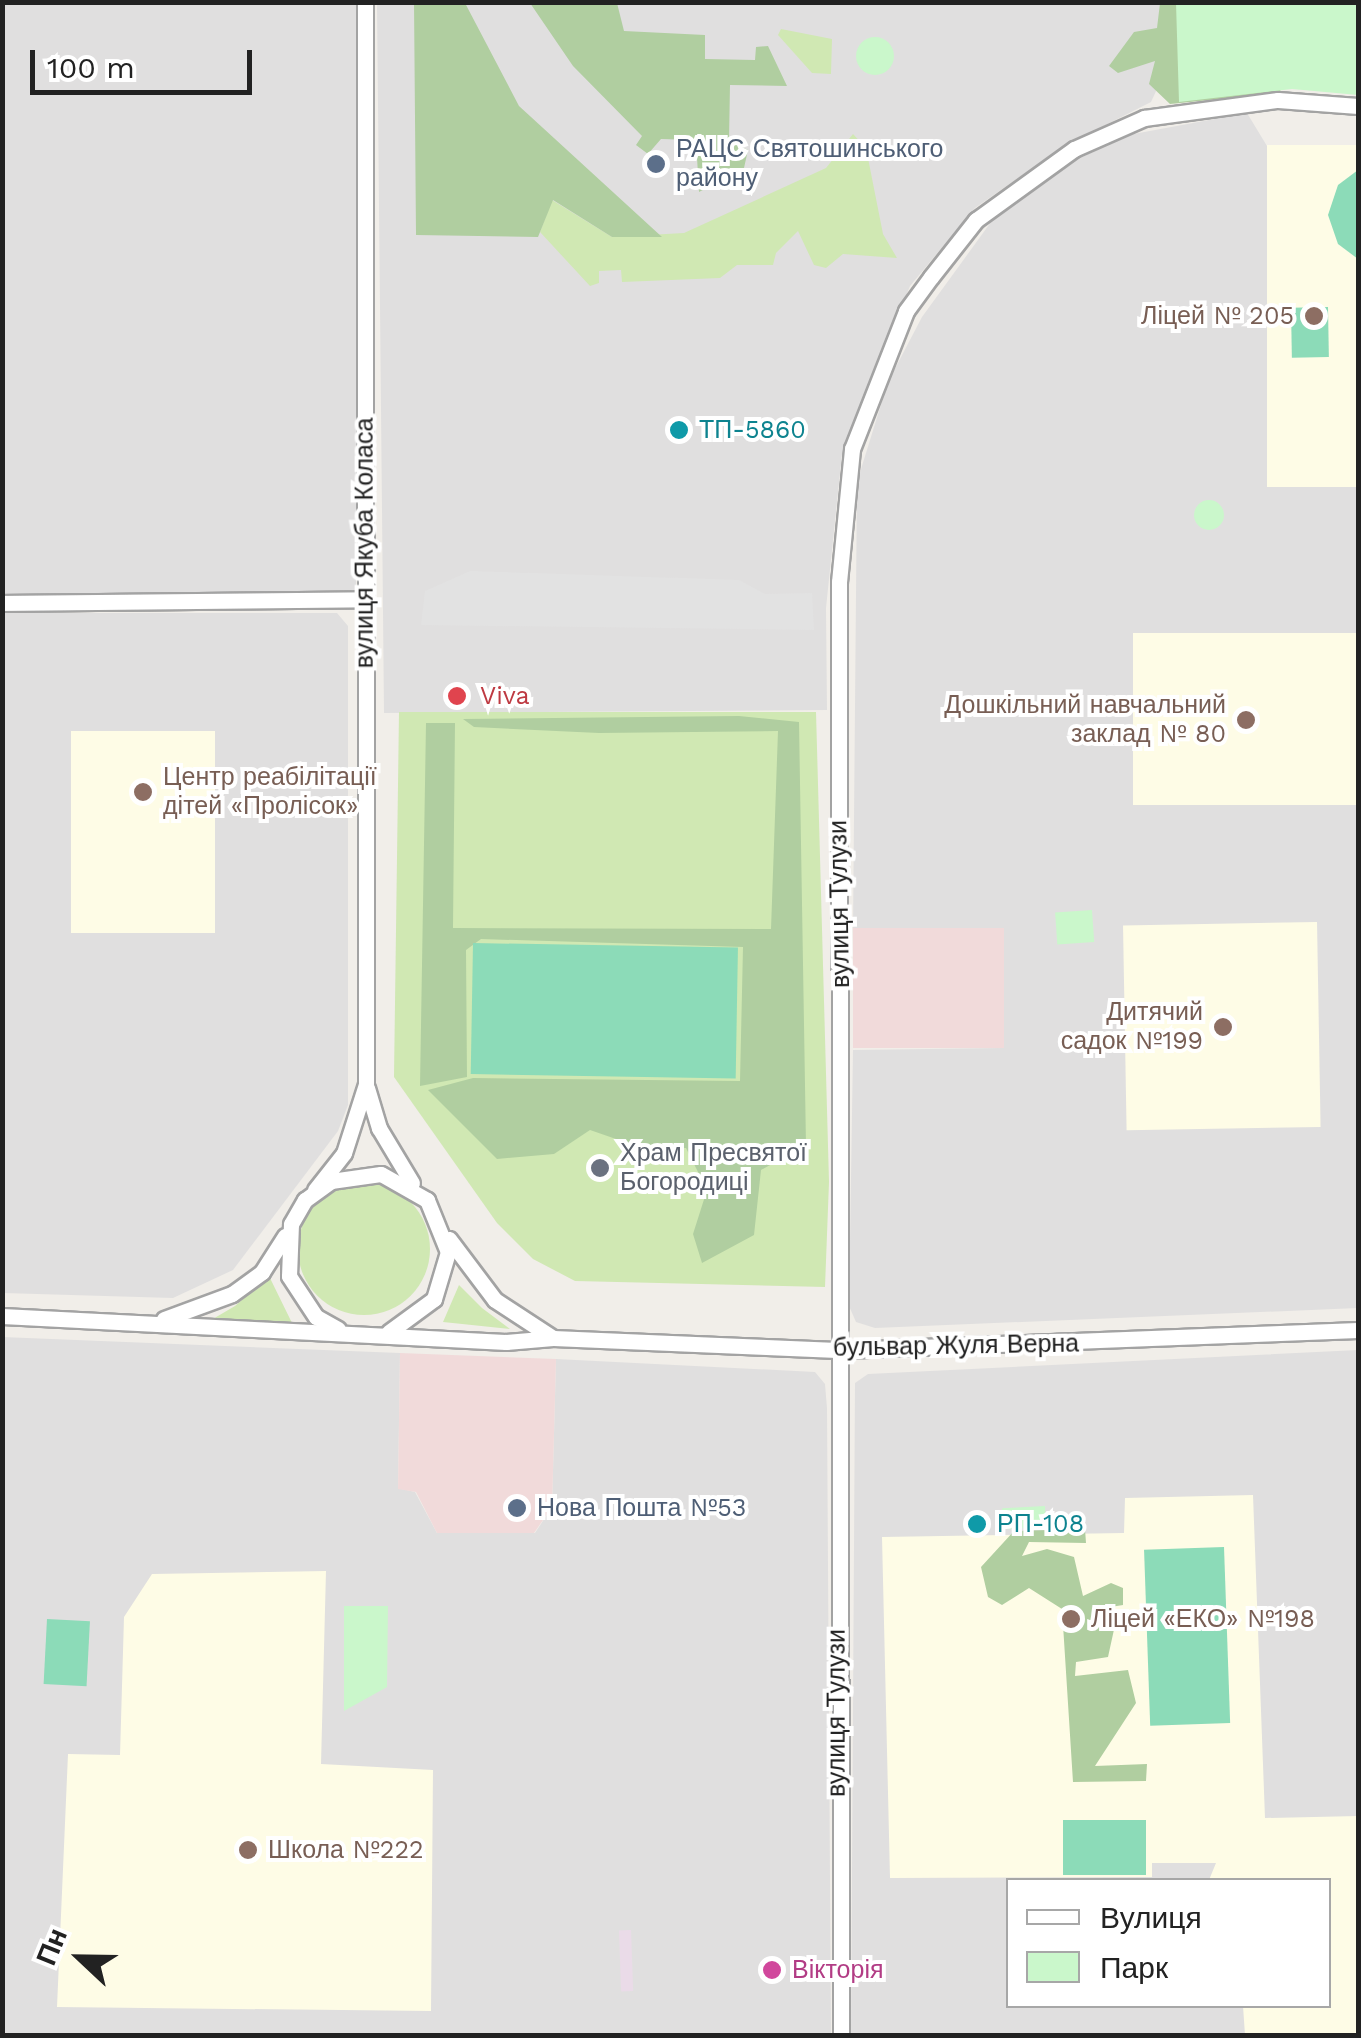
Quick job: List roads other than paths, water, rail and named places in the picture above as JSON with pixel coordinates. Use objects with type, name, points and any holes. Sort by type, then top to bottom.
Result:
[{"type":"street","name":"вулиця Якуба Коласа","points":[[365,2],[366,1084],[378,1128],[416,1188]]},
{"type":"street","name":"вулиця Тулузи","points":[[841,2036],[836,1406],[843,1350],[839,582],[848,466],[876,380],[906,311],[976,220],[1074,149],[1144,118],[1278,100],[1358,106]]},
{"type":"street","points":[[2,603],[364,599]]},
{"type":"street","name":"вулиця Якуба Коласа","points":[[316,1190],[344,1153],[366,1084]]},
{"type":"street","points":[[346,1332],[316,1317],[299,1299],[287,1265],[291,1224],[316,1190],[353,1173],[381,1174],[416,1188],[446,1236],[495,1300],[553,1338]]},
{"type":"street","name":"бульвар Жуля Верна","points":[[151,1322],[232,1294],[262,1272],[291,1224]]},
{"type":"street","points":[[380,1334],[414,1319],[434,1299],[445,1274],[446,1236]]},
{"type":"street","name":"бульвар Жуля Верна","points":[[2,1316],[506,1342],[553,1338],[843,1350],[1358,1330]]},
{"type":"place","name":"РАЦС Святошинського району","points":[[656,164]]},
{"type":"place","name":"Ліцей № 205","points":[[1314,316]]},
{"type":"place","name":"ТП-5860","points":[[679,430]]},
{"type":"place","name":"Viva","points":[[457,696]]},
{"type":"place","name":"Дошкільний навчальний заклад № 80","points":[[1246,720]]},
{"type":"place","name":"Центр реабілітації дітей «Пролісок»","points":[[143,792]]},
{"type":"place","name":"Дитячий садок №199","points":[[1223,1027]]},
{"type":"place","name":"Храм Пресвятої Богородиці","points":[[600,1168]]},
{"type":"place","name":"Нова Пошта №53","points":[[517,1508]]},
{"type":"place","name":"РП-108","points":[[977,1524]]},
{"type":"place","name":"Ліцей «ЕКО» №198","points":[[1071,1619]]},
{"type":"place","name":"Школа №222","points":[[248,1850]]},
{"type":"place","name":"Вікторія","points":[[772,1970]]}]
